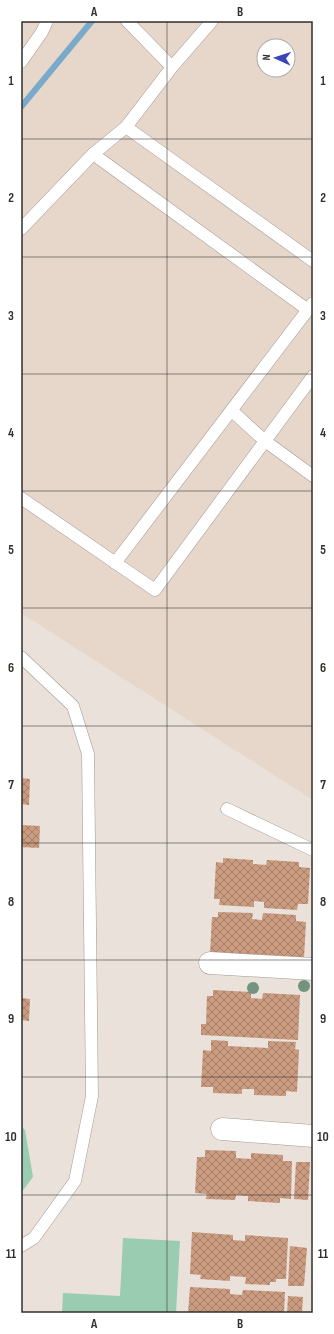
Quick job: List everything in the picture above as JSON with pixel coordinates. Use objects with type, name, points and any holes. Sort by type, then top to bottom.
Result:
[{"type":"street","points":[[210,963],[313,969]]},
{"type":"street","points":[[222,1129],[313,1136]]},
{"type":"lane","points":[[21,62],[40,27],[47,21]]},
{"type":"lane","points":[[127,21],[172,67]]},
{"type":"lane","points":[[21,228],[93,154],[126,127],[172,67],[212,21]]},
{"type":"lane","points":[[126,127],[313,261]]},
{"type":"lane","points":[[93,154],[310,307],[115,563]]},
{"type":"lane","points":[[21,498],[155,590],[313,376]]},
{"type":"lane","points":[[232,410],[265,441],[313,476]]},
{"type":"lane","points":[[21,657],[73,706],[88,754],[92,1096],[75,1181],[34,1238],[21,1246]]},
{"type":"lane","points":[[227,809],[313,850]]},
{"type":"shaded area","points":[[21,21],[313,21],[313,800],[21,613]]},
{"type":"green space","points":[[21,1126],[25,1130],[33,1177],[21,1193]]},
{"type":"green space","points":[[123,1238],[180,1241],[176,1313],[62,1313],[63,1293],[120,1296]]},
{"type":"building","points":[[21,778],[30,779],[29,805],[21,804]]},
{"type":"building","points":[[21,825],[40,826],[39,848],[21,847]]},
{"type":"building","points":[[223,858],[253,860],[253,864],[266,865],[267,860],[299,862],[299,867],[310,868],[308,904],[298,904],[297,910],[264,908],[264,902],[254,901],[254,907],[219,905],[220,899],[214,899],[216,862],[223,863]]},
{"type":"building","points":[[218,912],[253,913],[252,919],[262,920],[263,913],[296,915],[296,921],[306,922],[304,958],[210,954],[212,917],[218,917]]},
{"type":"building","points":[[213,990],[251,992],[251,998],[262,999],[263,993],[300,995],[298,1040],[201,1035],[201,1024],[206,1024],[207,996],[213,996]]},
{"type":"building","points":[[21,998],[30,999],[29,1021],[21,1020]]},
{"type":"building","points":[[211,1040],[228,1041],[228,1046],[268,1048],[268,1041],[296,1042],[295,1049],[299,1050],[297,1092],[286,1091],[286,1096],[254,1095],[254,1089],[242,1089],[242,1094],[213,1093],[213,1087],[201,1087],[203,1050],[211,1051]]},
{"type":"building","points":[[205,1150],[236,1151],[236,1158],[251,1159],[251,1153],[283,1155],[283,1161],[292,1161],[291,1199],[280,1198],[280,1203],[248,1201],[248,1196],[236,1195],[235,1200],[206,1199],[207,1194],[195,1193],[197,1157],[205,1157]]},
{"type":"building","points":[[296,1162],[310,1162],[308,1200],[294,1199]]},
{"type":"building","points":[[192,1232],[233,1235],[233,1240],[245,1241],[245,1235],[288,1238],[286,1279],[276,1279],[276,1282],[270,1282],[270,1285],[245,1284],[246,1277],[230,1276],[230,1281],[200,1279],[201,1275],[190,1274]]},
{"type":"building","points":[[290,1246],[307,1248],[304,1286],[288,1286]]},
{"type":"building","points":[[190,1287],[230,1289],[230,1294],[242,1295],[243,1290],[285,1292],[284,1313],[188,1313]]},
{"type":"building","points":[[288,1296],[303,1297],[302,1313],[287,1313]]},
{"type":"waterway","points":[[21,107],[92,21]]}]
